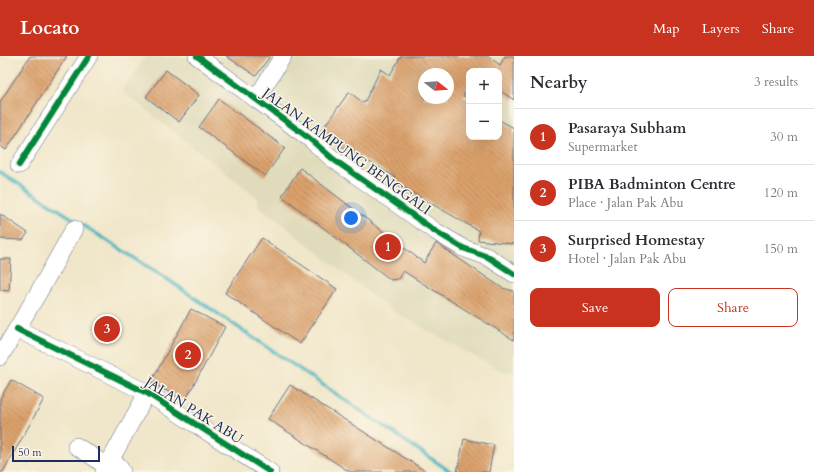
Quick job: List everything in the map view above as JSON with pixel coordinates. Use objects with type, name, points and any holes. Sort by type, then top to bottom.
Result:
[{"type":"street","points":[[19,165],[89,56]]},
{"type":"street","name":"JALAN KAMPUNG BENGGALI","points":[[197,56],[309,138],[334,159],[436,231],[463,248],[488,257]]},
{"type":"street","points":[[256,99],[283,56]]},
{"type":"street","points":[[0,357],[74,229]]},
{"type":"street","points":[[488,257],[514,258]]},
{"type":"street","points":[[488,257],[514,274]]},
{"type":"street","name":"JALAN PAK ABU","points":[[17,329],[146,393],[270,472]]},
{"type":"street","points":[[76,446],[111,468],[146,393]]},
{"type":"shaded area","points":[[146,56],[514,56],[514,372],[501,371],[388,308],[258,205],[258,198],[122,91]]},
{"type":"building","points":[[30,56],[67,56],[6,150],[0,146],[0,102]]},
{"type":"building","points":[[226,56],[270,56],[256,76]]},
{"type":"building","points":[[401,56],[488,56],[500,65],[505,56],[514,56],[514,100],[502,92],[502,68],[466,68],[466,92],[463,96],[466,98],[466,140],[502,140],[502,122],[514,128],[514,244],[478,240],[479,231],[392,181],[395,177],[340,145],[321,131],[349,92],[364,103],[381,69],[390,75]]},
{"type":"building","points":[[166,70],[199,95],[179,122],[146,97]]},
{"type":"building","points":[[219,99],[285,148],[265,176],[199,127]]},
{"type":"building","points":[[300,168],[424,263],[436,243],[502,288],[514,291],[514,340],[403,271],[398,279],[391,280],[282,196]]},
{"type":"building","points":[[0,214],[28,233],[23,240],[0,239]]},
{"type":"building","points":[[262,238],[337,289],[300,344],[225,293]]},
{"type":"building","points":[[0,259],[11,259],[9,291],[0,290]]},
{"type":"building","points":[[191,309],[225,327],[185,401],[151,382]]},
{"type":"building","points":[[11,380],[44,399],[3,472],[0,472],[0,399]]},
{"type":"building","points":[[290,385],[427,472],[350,472],[268,419]]},
{"type":"building","points":[[464,439],[494,445],[489,472],[457,472]]},
{"type":"waterway","points":[[0,172],[161,275],[451,472]]},
{"type":"cycle path","points":[[19,165],[89,56]]},
{"type":"cycle path","points":[[197,56],[309,138],[333,159],[435,231],[463,248],[488,257],[514,274]]},
{"type":"cycle path","points":[[17,329],[147,393],[270,472]]},
{"type":"place","name":"Pasaraya Subham","points":[[388,247]]},
{"type":"place","name":"Surprised Homestay","points":[[107,329]]},
{"type":"place","name":"PIBA Badminton Centre","points":[[188,355]]}]
